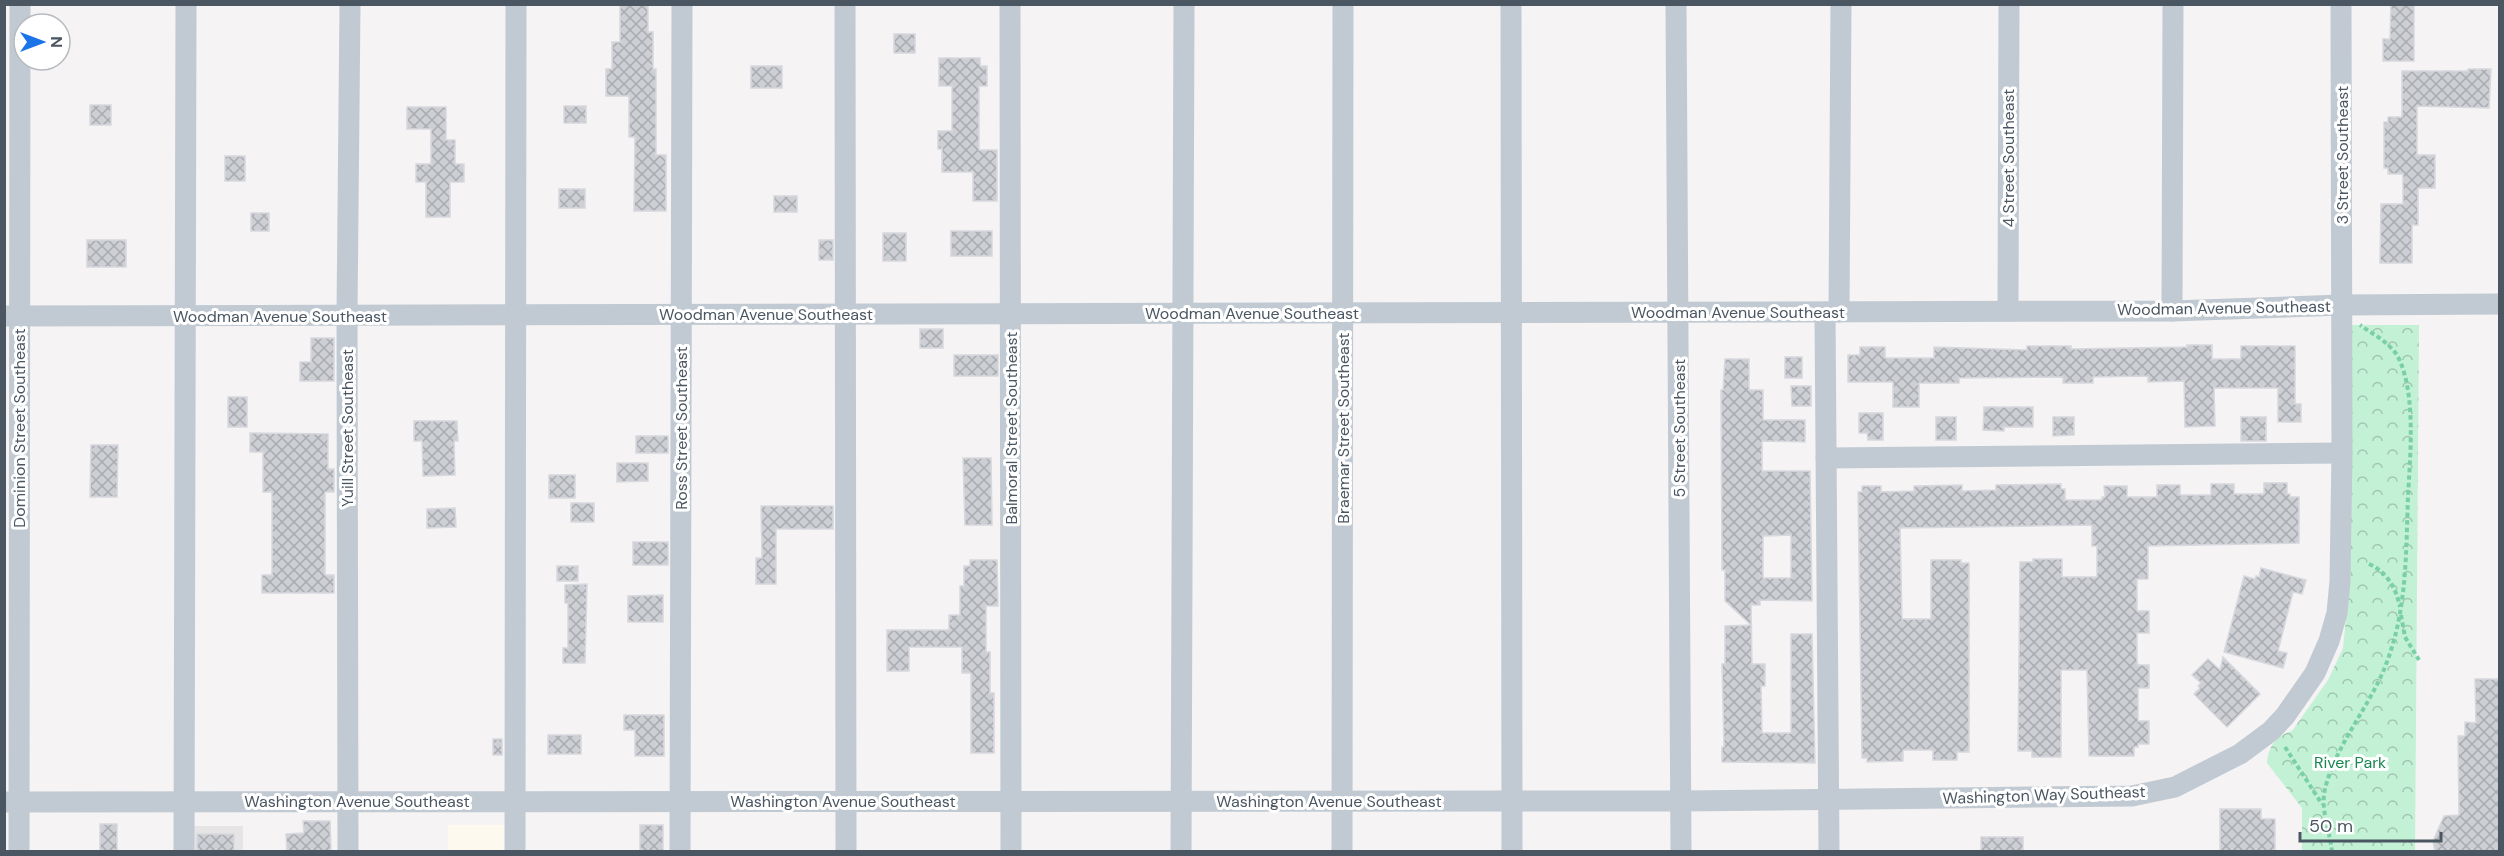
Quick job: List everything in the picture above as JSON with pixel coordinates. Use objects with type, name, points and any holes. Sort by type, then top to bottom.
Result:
[{"type":"street","name":"Dominion Street Southeast","points":[[19,852],[12,802],[12,316],[20,4]]},
{"type":"street","points":[[183,852],[186,4]]},
{"type":"street","name":"Yuill Street Southeast","points":[[348,852],[347,315],[350,4]]},
{"type":"street","points":[[515,852],[516,4]]},
{"type":"street","name":"Ross Street Southeast","points":[[680,852],[682,4]]},
{"type":"street","points":[[845,4],[846,852]]},
{"type":"street","name":"Balmoral Street Southeast","points":[[1011,4],[1011,852]]},
{"type":"street","points":[[1180,852],[1184,4]]},
{"type":"street","name":"Braemar Street Southeast","points":[[1342,852],[1343,4]]},
{"type":"street","points":[[1511,4],[1512,852]]},
{"type":"street","name":"5 Street Southeast","points":[[1676,4],[1681,852]]},
{"type":"street","points":[[1829,852],[1826,458],[1841,4]]},
{"type":"street","name":"4 Street Southeast","points":[[2008,311],[2009,4]]},
{"type":"street","points":[[2172,311],[2173,4]]},
{"type":"street","name":"3 Street Southeast","points":[[2341,4],[2342,305]]},
{"type":"street","name":"Woodman Avenue Southeast","points":[[12,316],[2172,311],[2342,305],[2499,304]]},
{"type":"street","name":"Washington Way Southeast","points":[[1681,801],[2132,796],[2175,788],[2240,754],[2285,716],[2315,673],[2329,641],[2337,613],[2340,582],[2342,305]]},
{"type":"street","points":[[1826,458],[2342,453]]},
{"type":"street","name":"Washington Avenue Southeast","points":[[12,802],[1681,801]]},
{"type":"path","points":[[2332,852],[2325,814],[2324,791],[2336,757],[2378,682],[2388,658],[2401,610],[2410,456],[2406,388],[2399,359],[2385,342],[2359,325]]},
{"type":"path","points":[[2369,564],[2381,571],[2396,591],[2405,637],[2419,660]]},
{"type":"path","points":[[2285,747],[2318,796],[2325,814]]},
{"type":"shaded area","points":[[448,825],[508,825],[508,851],[448,851]]},
{"type":"shaded area","points":[[194,826],[243,826],[243,851],[194,851]]},
{"type":"green space","name":"River Park","points":[[2349,325],[2419,325],[2415,851],[2302,851],[2302,808],[2267,763],[2274,743],[2281,735],[2292,731],[2328,680],[2343,648],[2347,608]]},
{"type":"building","points":[[2391,4],[2414,4],[2414,61],[2383,61],[2383,39],[2390,39]]},
{"type":"building","points":[[620,5],[648,5],[648,32],[653,32],[653,69],[656,69],[656,155],[666,155],[666,211],[634,211],[635,137],[629,137],[629,96],[606,96],[606,69],[612,69],[612,42],[620,42]]},
{"type":"building","points":[[894,34],[915,34],[915,53],[894,53]]},
{"type":"building","points":[[939,58],[980,58],[980,66],[987,66],[987,86],[979,86],[979,150],[997,150],[997,201],[973,201],[973,172],[942,172],[942,149],[938,149],[938,131],[952,131],[952,86],[939,86]]},
{"type":"building","points":[[751,66],[782,66],[782,88],[751,88]]},
{"type":"building","points":[[2468,69],[2491,69],[2489,108],[2417,106],[2417,155],[2435,155],[2435,188],[2418,188],[2418,225],[2412,225],[2412,263],[2380,263],[2381,204],[2403,204],[2403,174],[2388,174],[2388,168],[2384,168],[2384,122],[2388,122],[2388,117],[2402,117],[2402,71],[2468,71]]},
{"type":"building","points":[[90,105],[111,105],[111,125],[90,125]]},
{"type":"building","points":[[564,106],[586,106],[586,123],[564,123]]},
{"type":"building","points":[[407,107],[446,107],[446,140],[455,140],[455,164],[464,164],[464,182],[450,182],[450,217],[426,217],[426,182],[416,182],[416,164],[431,164],[431,129],[407,129]]},
{"type":"building","points":[[225,156],[245,156],[245,181],[225,181]]},
{"type":"building","points":[[559,189],[585,189],[585,208],[559,208]]},
{"type":"building","points":[[774,196],[797,196],[797,212],[774,212]]},
{"type":"building","points":[[251,213],[269,213],[269,231],[251,231]]},
{"type":"building","points":[[951,231],[992,231],[992,256],[951,256]]},
{"type":"building","points":[[883,233],[906,233],[906,261],[883,261]]},
{"type":"building","points":[[87,240],[126,240],[126,267],[87,267]]},
{"type":"building","points":[[819,240],[833,240],[833,260],[819,260]]},
{"type":"building","points":[[920,329],[943,329],[943,348],[920,348]]},
{"type":"building","points":[[311,338],[334,338],[334,381],[300,381],[300,362],[311,362]]},
{"type":"building","points":[[2187,345],[2212,345],[2212,359],[2241,359],[2241,346],[2295,346],[2295,404],[2301,404],[2301,422],[2278,422],[2278,388],[2214,388],[2215,426],[2185,427],[2184,381],[2148,382],[2148,377],[2144,376],[2093,377],[2093,383],[2063,383],[2063,377],[1959,378],[1959,383],[1919,383],[1919,407],[1893,407],[1893,382],[1848,382],[1848,355],[1860,355],[1860,347],[1885,347],[1885,358],[1934,358],[1934,347],[2027,350],[2027,346],[2071,346],[2071,349],[2187,347]]},
{"type":"building","points":[[954,355],[998,355],[998,376],[954,376]]},
{"type":"building","points":[[1785,357],[1802,357],[1802,378],[1785,378]]},
{"type":"building","points":[[1725,359],[1749,359],[1749,390],[1763,390],[1763,420],[1805,420],[1805,442],[1762,441],[1762,471],[1810,471],[1812,601],[1760,600],[1760,605],[1751,605],[1752,664],[1765,664],[1765,686],[1761,686],[1762,733],[1791,733],[1791,634],[1812,634],[1815,763],[1722,762],[1722,747],[1724,747],[1722,664],[1725,664],[1725,626],[1751,625],[1725,601],[1725,570],[1722,570],[1721,390],[1723,390]],"holes":[[[1791,535],[1791,578],[1763,578],[1763,536]]]},
{"type":"building","points":[[1791,386],[1811,386],[1811,406],[1792,406]]},
{"type":"building","points":[[228,397],[247,397],[247,427],[228,427]]},
{"type":"building","points":[[1984,407],[2033,407],[2033,427],[2004,427],[2004,431],[1983,430]]},
{"type":"building","points":[[1859,413],[1883,413],[1883,440],[1868,440],[1867,433],[1859,433]]},
{"type":"building","points":[[1936,417],[1956,417],[1956,440],[1936,440]]},
{"type":"building","points":[[2053,417],[2074,417],[2074,435],[2053,436]]},
{"type":"building","points":[[2241,417],[2266,417],[2266,441],[2241,441]]},
{"type":"building","points":[[414,421],[457,421],[458,441],[454,441],[455,475],[423,476],[422,441],[414,441]]},
{"type":"building","points":[[250,433],[328,434],[328,469],[334,469],[334,492],[325,492],[325,575],[334,575],[334,593],[262,593],[262,575],[272,575],[272,492],[263,492],[263,452],[250,452]]},
{"type":"building","points":[[636,436],[668,436],[668,453],[636,453]]},
{"type":"building","points":[[91,445],[118,445],[117,497],[90,497]]},
{"type":"building","points":[[963,458],[991,458],[992,525],[965,525]]},
{"type":"building","points":[[617,463],[648,463],[648,481],[617,482]]},
{"type":"building","points":[[549,475],[575,475],[575,498],[549,498]]},
{"type":"building","points":[[2264,483],[2287,483],[2287,494],[2290,494],[2290,497],[2299,497],[2299,543],[2148,546],[2148,579],[2137,579],[2137,611],[2149,611],[2149,633],[2137,633],[2137,662],[2138,665],[2149,665],[2149,688],[2138,688],[2138,721],[2149,721],[2149,744],[2138,744],[2138,747],[2134,747],[2134,756],[2089,756],[2087,670],[2061,670],[2061,757],[2032,757],[2032,751],[2018,751],[2020,562],[2033,562],[2033,559],[2062,559],[2062,577],[2097,577],[2097,546],[2092,546],[2092,525],[1900,528],[1902,619],[1931,619],[1931,560],[1961,560],[1961,563],[1969,563],[1969,752],[1957,752],[1957,760],[1933,760],[1933,750],[1903,750],[1903,761],[1867,762],[1867,758],[1862,758],[1858,492],[1862,492],[1862,486],[1881,486],[1881,492],[1914,491],[1914,486],[1962,485],[1962,491],[1996,490],[1996,485],[2061,484],[2061,489],[2065,489],[2065,500],[2102,500],[2102,497],[2105,497],[2104,486],[2127,486],[2127,497],[2157,497],[2157,485],[2180,485],[2180,495],[2211,495],[2211,484],[2234,484],[2234,494],[2264,494]]},
{"type":"building","points":[[571,503],[594,503],[594,522],[571,522]]},
{"type":"building","points":[[761,506],[833,506],[833,529],[776,529],[776,584],[756,584],[756,558],[762,558]]},
{"type":"building","points":[[455,508],[456,527],[427,528],[427,509]]},
{"type":"building","points":[[633,542],[668,542],[668,565],[633,565]]},
{"type":"building","points":[[970,560],[997,560],[998,606],[986,606],[986,652],[990,652],[990,693],[994,693],[994,753],[971,753],[971,673],[962,673],[962,647],[909,647],[909,671],[887,671],[887,630],[949,630],[949,615],[960,615],[960,586],[964,586],[964,566],[970,566]]},
{"type":"building","points":[[557,566],[578,566],[578,581],[557,581]]},
{"type":"building","points":[[2261,568],[2306,580],[2302,594],[2293,592],[2278,651],[2287,653],[2283,668],[2224,652],[2244,576],[2255,579],[2256,576],[2259,577]]},
{"type":"building","points":[[587,584],[585,663],[563,663],[563,648],[568,648],[568,603],[565,603],[565,585]]},
{"type":"building","points":[[663,595],[663,622],[628,622],[628,596]]},
{"type":"building","points":[[2223,657],[2260,694],[2227,727],[2194,694],[2200,688],[2198,686],[2201,683],[2192,675],[2208,659],[2220,670]]},
{"type":"building","points":[[2475,679],[2499,679],[2499,852],[2435,852],[2433,841],[2444,816],[2459,815],[2458,736],[2465,736],[2465,722],[2476,723]]},
{"type":"building","points":[[624,715],[664,715],[664,756],[635,756],[635,730],[624,730]]},
{"type":"building","points":[[548,735],[581,735],[581,754],[548,754]]},
{"type":"building","points":[[493,739],[502,739],[502,755],[493,755]]},
{"type":"building","points":[[2220,809],[2261,809],[2261,819],[2275,819],[2275,852],[2220,852]]},
{"type":"building","points":[[303,821],[330,821],[331,851],[287,852],[286,834],[304,833]]},
{"type":"building","points":[[100,824],[117,824],[117,852],[100,852]]},
{"type":"building","points":[[640,825],[663,825],[663,852],[640,852]]},
{"type":"building","points":[[197,834],[234,834],[234,852],[197,852]]},
{"type":"building","points":[[1981,837],[2023,837],[2023,852],[1981,852]]}]
